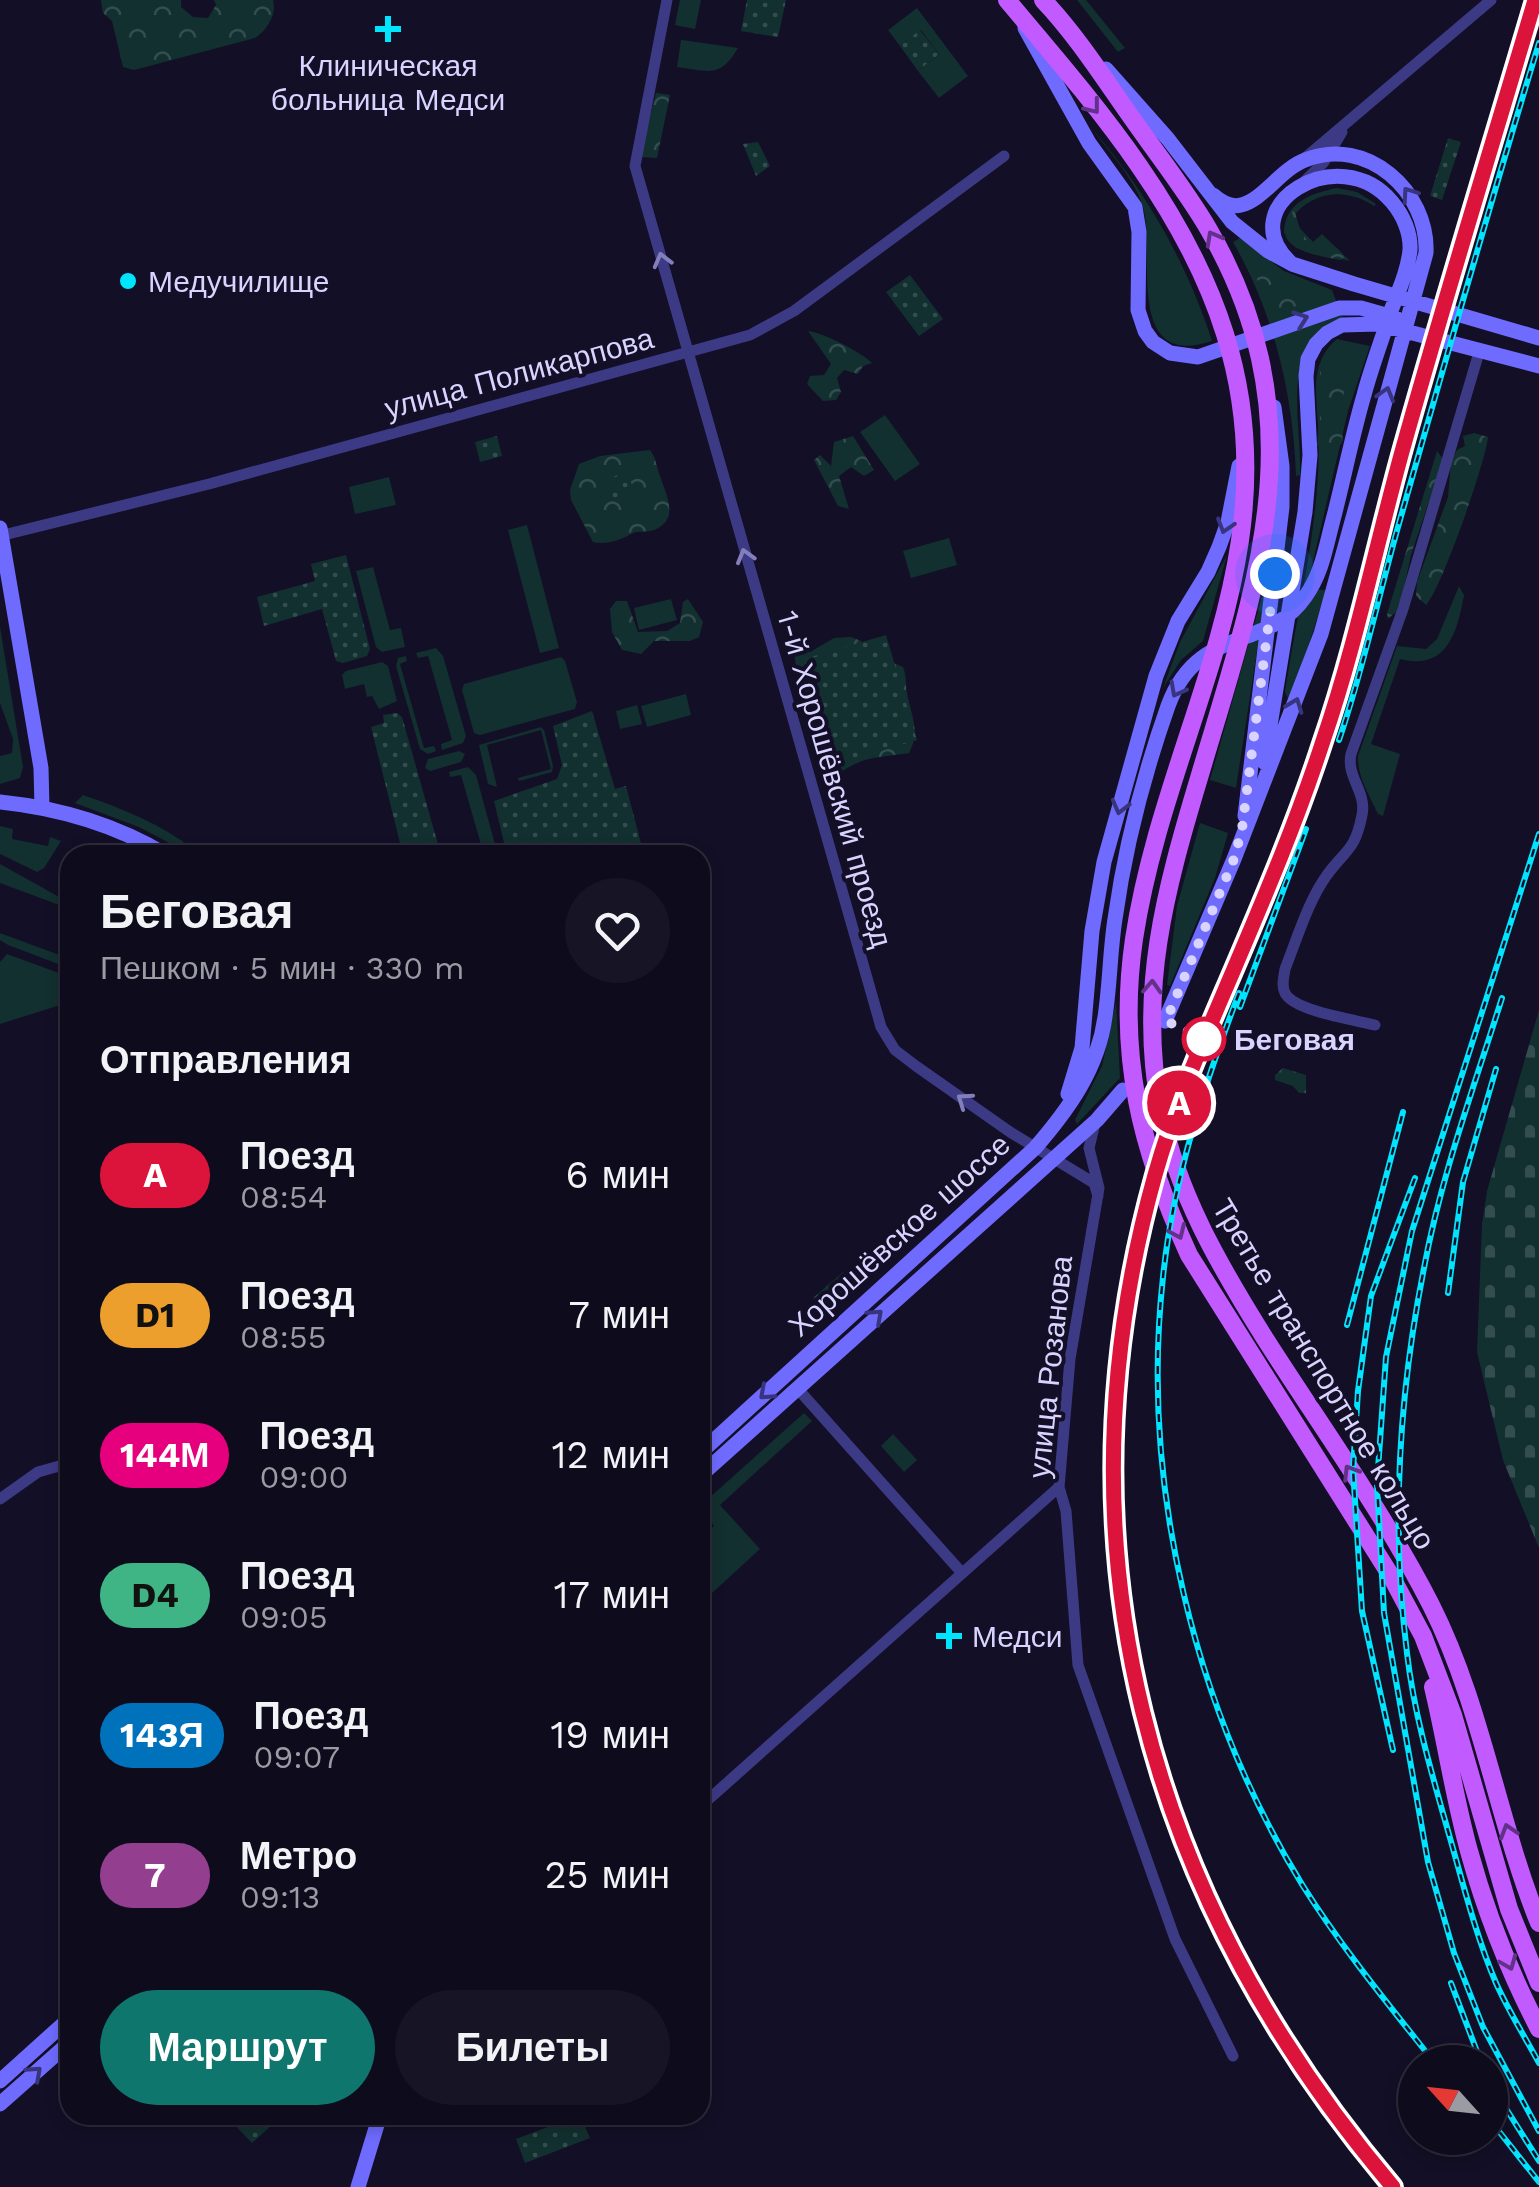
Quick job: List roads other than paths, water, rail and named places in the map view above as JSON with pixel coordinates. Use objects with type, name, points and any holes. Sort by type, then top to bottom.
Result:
[{"type":"main road","name":"Третье транспортное кольцо","points":[[1009,2],[1122,144],[1172,216],[1226,335],[1244,431],[1246,494],[1235,582],[1170,796],[1142,899],[1131,963],[1130,1052],[1143,1138],[1163,1198],[1188,1254],[1404,1601],[1440,1676],[1509,1909],[1539,1983]]},
{"type":"main road","points":[[1009,2],[1090,144],[1132,200],[1139,232],[1139,318],[1148,336],[1163,350],[1184,357],[1205,355],[1325,311],[1352,307],[1382,313],[1480,349]]},
{"type":"main road","name":"Третье транспортное кольцо","points":[[1048,5],[1210,233],[1242,300],[1256,347],[1269,423],[1270,496],[1266,528],[1246,620],[1164,901],[1152,994],[1157,1090],[1181,1186],[1208,1243],[1406,1562],[1444,1634],[1475,1710],[1539,1923]]},
{"type":"main road","points":[[1048,5],[1232,222],[1251,239],[1292,264],[1539,338]]},
{"type":"main road","points":[[1166,1021],[1303,686],[1329,609],[1425,262],[1424,225],[1414,198],[1392,174],[1340,157],[1302,161],[1245,204],[1229,205],[1213,196]]},
{"type":"main road","points":[[1035,1148],[1071,1102],[1096,1053],[1105,1017],[1122,881],[1173,694],[1192,666],[1222,644],[1280,622],[1296,609],[1308,595],[1321,567],[1364,394],[1410,249],[1406,226],[1398,208],[1382,191],[1363,180],[1350,176],[1321,177],[1291,192],[1276,212],[1273,234],[1292,264]]},
{"type":"main road","points":[[1246,828],[1271,732],[1305,512],[1310,426],[1306,376],[1308,359],[1316,344],[1334,328],[1378,324],[1539,366]]},
{"type":"main road","points":[[1234,859],[1246,809],[1283,497],[1278,426],[1256,347]]},
{"type":"main road","points":[[1035,1148],[1058,1117],[1078,1066],[1092,931],[1107,852],[1162,658],[1178,621],[1208,572],[1228,522],[1244,431]]},
{"type":"main road","points":[[1,533],[41,768],[42,808]]},
{"type":"main road","points":[[0,802],[42,808],[103,826],[144,845]]},
{"type":"main road","points":[[1052,1160],[1097,1120],[1122,1090]]},
{"type":"main road","name":"Хорошёвское шоссе","points":[[710,1443],[1035,1148]]},
{"type":"main road","name":"Хорошёвское шоссе","points":[[710,1467],[1052,1160]]},
{"type":"main road","points":[[1404,1601],[1426,1662],[1468,1848],[1484,1900],[1539,2030]]},
{"type":"main road","points":[[0,2082],[60,2027]]},
{"type":"main road","points":[[0,2104],[60,2051]]},
{"type":"main road","points":[[358,2187],[377,2125]]},
{"type":"street","name":"1-й Хорошёвский проезд","points":[[667,0],[636,166],[881,1027],[895,1050],[1035,1148]]},
{"type":"street","points":[[1302,161],[1491,0]]},
{"type":"street","points":[[1291,192],[1346,153],[1342,143],[1344,132],[1354,118]]},
{"type":"street","points":[[1354,118],[1340,157],[1344,166],[1363,180]]},
{"type":"street","name":"улица Поликарпова","points":[[1,533],[209,484],[750,335],[794,311],[1004,156]]},
{"type":"street","points":[[1375,1024],[1300,1006],[1289,998],[1282,984],[1324,879],[1348,853],[1357,834],[1364,805],[1349,764],[1351,754],[1403,610],[1480,349]]},
{"type":"street","points":[[1097,1120],[1089,1148],[1099,1184],[1098,1196]]},
{"type":"street","name":"Хорошёвское шоссе","points":[[1035,1148],[1052,1160]]},
{"type":"street","points":[[1052,1160],[1094,1184],[1098,1196]]},
{"type":"street","name":"улица Розанова","points":[[1098,1196],[1072,1342],[1059,1487],[1066,1511],[1078,1664],[1175,1939],[1233,2056]]},
{"type":"street","points":[[797,1388],[962,1573]]},
{"type":"street","points":[[0,1499],[38,1472],[60,1466]]},
{"type":"street","points":[[710,1798],[1059,1487]]},
{"type":"railway","points":[[1393,2187],[1308,2077],[1238,1960],[1183,1838],[1144,1711],[1120,1581],[1114,1447],[1126,1312],[1155,1175],[1192,1065],[1282,850],[1335,704],[1419,392],[1535,0]]},
{"type":"railway","points":[[1339,740],[1539,43]]},
{"type":"railway","points":[[1240,1007],[1306,829]]},
{"type":"railway","points":[[1539,834],[1412,1231],[1386,1357],[1377,1483],[1384,1613],[1428,1862],[1454,1953],[1483,2027],[1539,2131]]},
{"type":"railway","points":[[1239,993],[1192,1133],[1168,1240],[1158,1356],[1168,1514],[1205,1670],[1232,1745],[1265,1818],[1334,1932],[1421,2045]]},
{"type":"railway","points":[[1502,998],[1449,1166],[1415,1316],[1403,1412],[1399,1557],[1410,1676],[1437,1792],[1489,1965],[1539,2063]]},
{"type":"railway","points":[[1448,1293],[1463,1182],[1496,1069]]},
{"type":"railway","points":[[1347,1325],[1403,1112]]},
{"type":"railway","points":[[1393,1750],[1362,1611],[1353,1469],[1358,1391],[1371,1296],[1415,1178]]},
{"type":"railway","points":[[1451,1983],[1475,2045]]},
{"type":"railway","points":[[1508,2112],[1539,2161]]},
{"type":"railway","points":[[1508,2143],[1539,2182]]},
{"type":"train","name":"A","points":[[1393,2187],[1338,2119],[1263,2007],[1216,1919],[1172,1815],[1144,1721],[1118,1576],[1114,1502],[1117,1380],[1124,1318],[1155,1173],[1192,1068],[1247,940],[1323,741],[1402,450],[1535,0]]},
{"type":"place","name":"Клиническая больница Медси","points":[[388,29]]},
{"type":"place","name":"Медучилище","points":[[128,281]]},
{"type":"place","name":"Беговая","points":[[1204,1039]]},
{"type":"place","name":"Медси","points":[[949,1636]]}]
